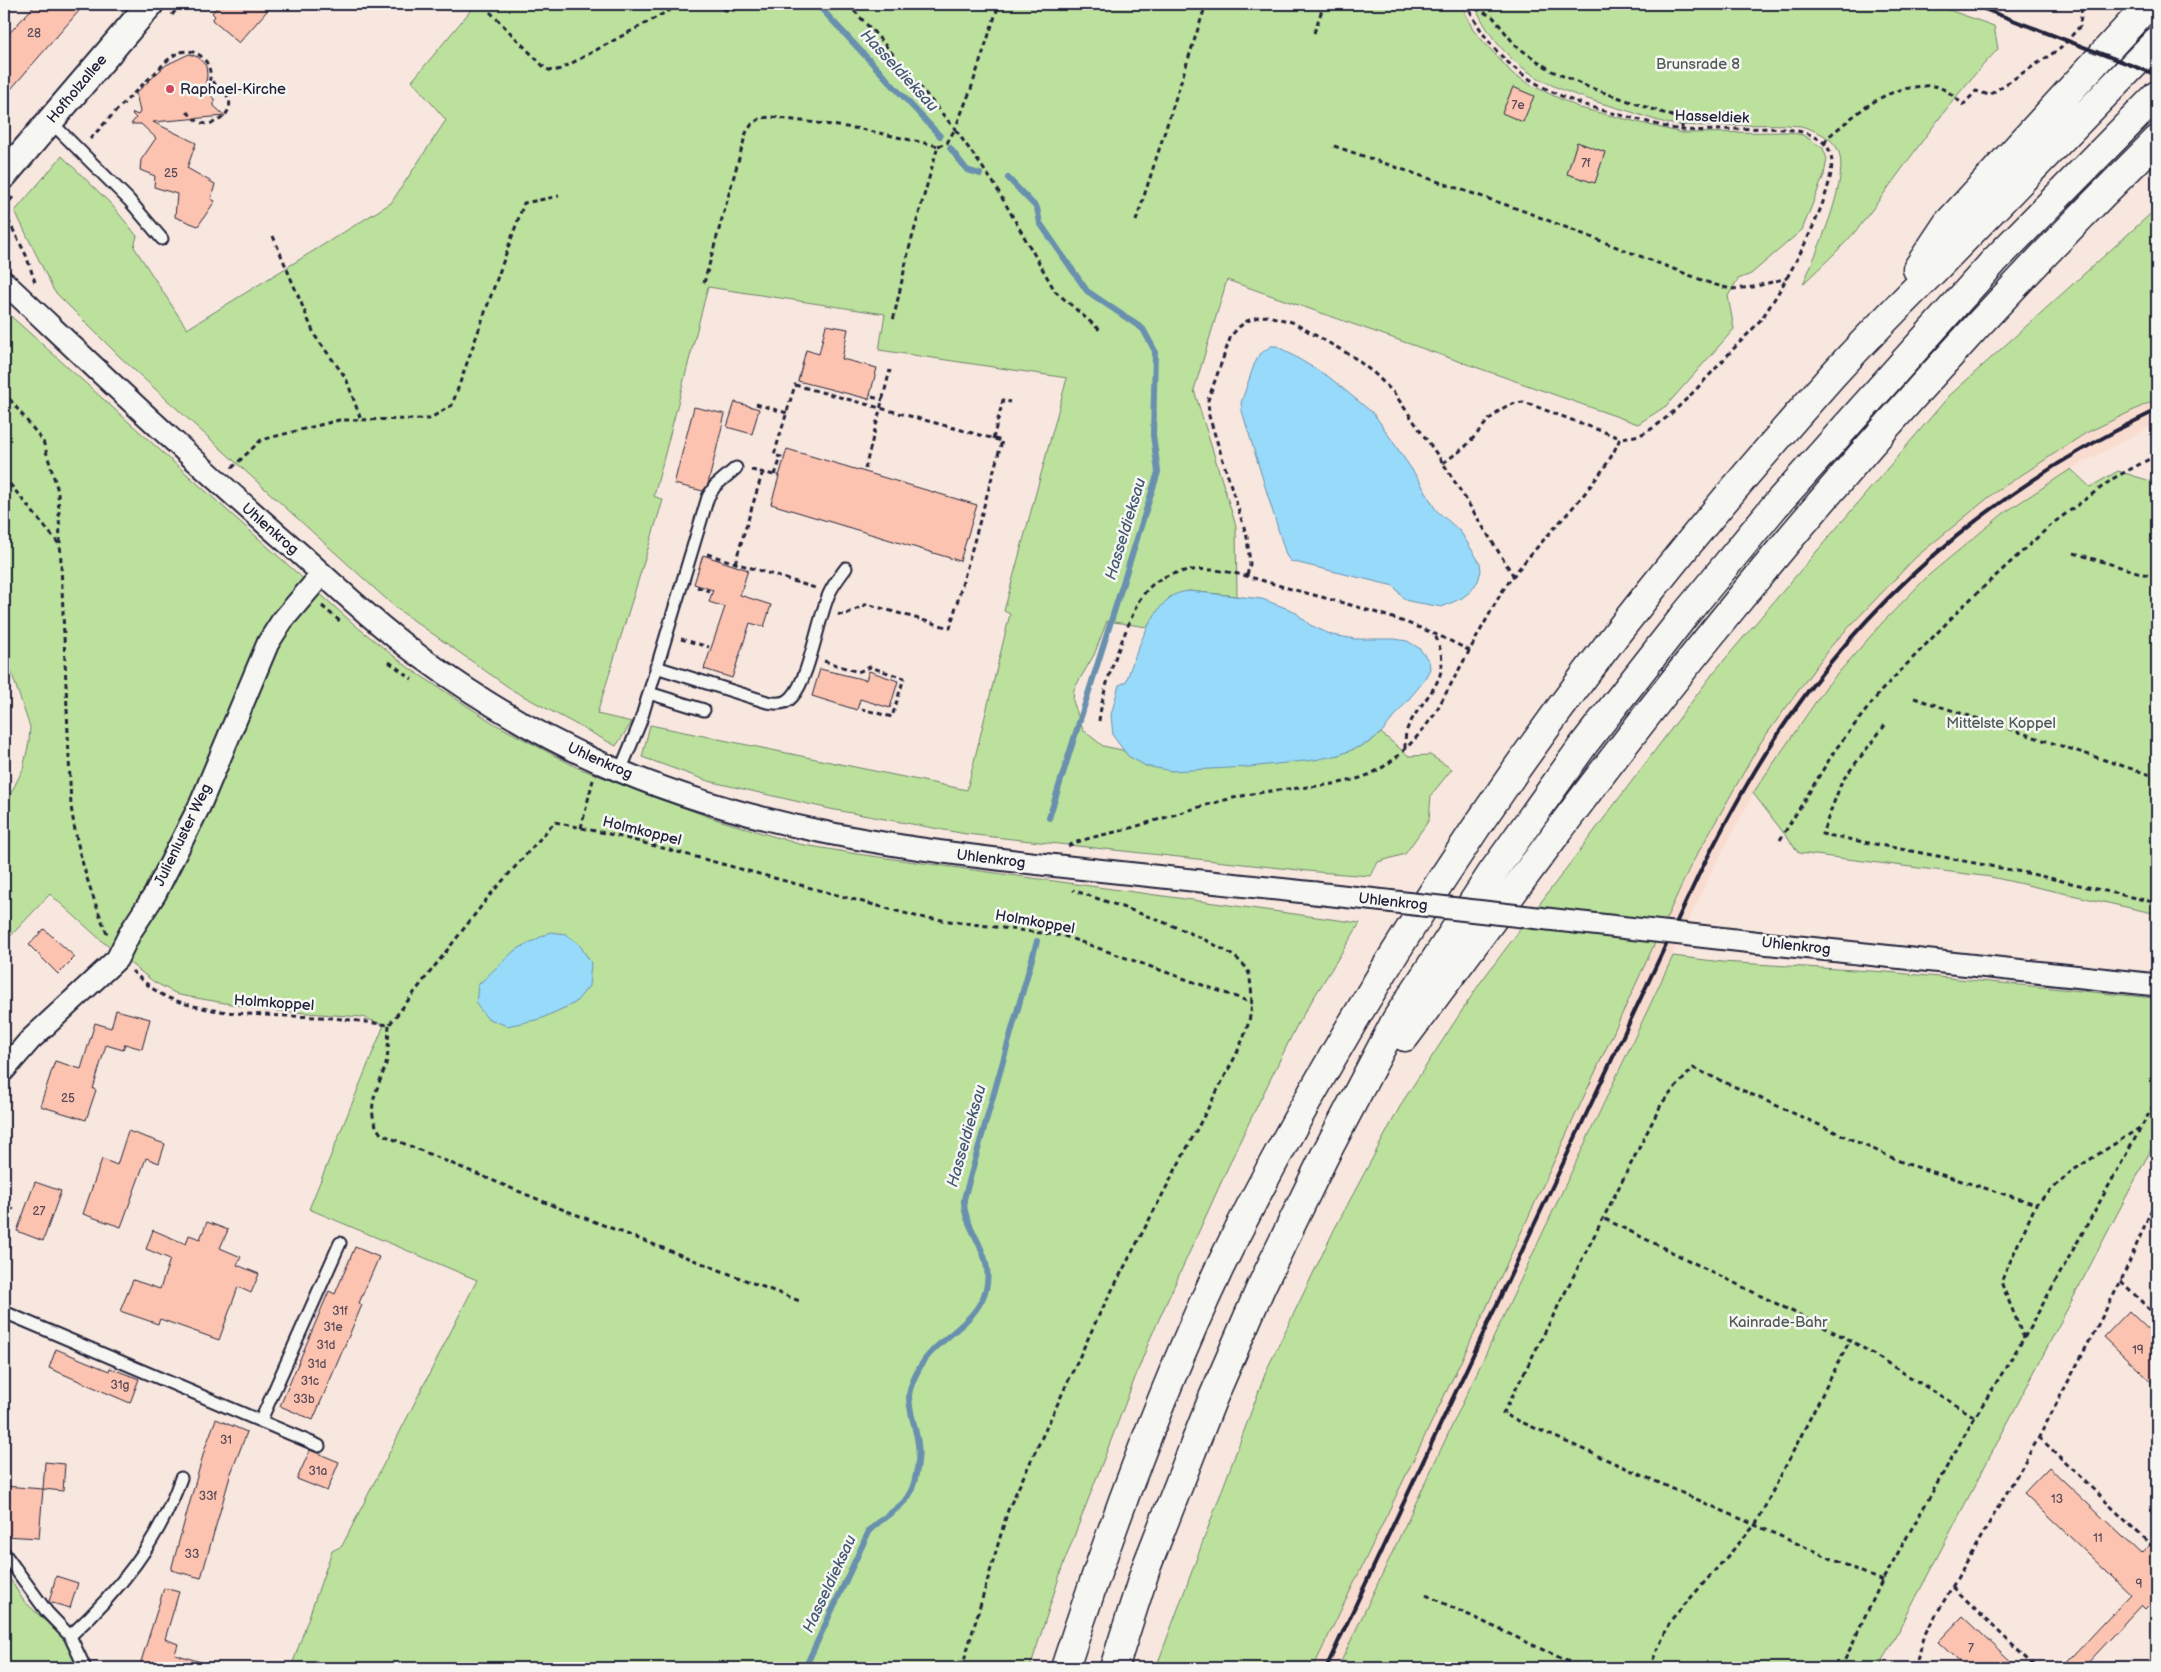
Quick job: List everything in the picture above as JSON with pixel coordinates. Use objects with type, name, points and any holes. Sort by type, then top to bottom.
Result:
[{"type":"highway","points":[[1875,331],[1948,224],[2149,4]]},
{"type":"highway","points":[[1065,1668],[1105,1547],[1166,1388],[1220,1269],[1283,1144],[1388,961],[1508,782],[1558,712],[1650,591],[1783,432],[1875,331],[2157,41]]},
{"type":"highway","points":[[1114,1668],[1146,1568],[1212,1400],[1261,1287],[1324,1157],[1348,1115],[1396,1020],[1492,873],[1584,744],[1678,624],[1774,507],[1995,260],[2157,95]]},
{"type":"highway","points":[[1348,1115],[1614,757],[1802,524],[1996,306],[2154,145]]},
{"type":"street","name":"Hofholzallee","points":[[4,175],[150,4]]},
{"type":"street","name":"Uhlenkrog","points":[[4,282],[217,483],[418,655],[502,711],[550,738],[620,771],[693,799],[798,828],[913,849],[1058,859],[1315,893],[2157,985]]},
{"type":"street","name":"Julienluster Weg","points":[[4,1070],[30,1040],[117,959],[131,931],[155,894],[200,805],[268,643],[282,621],[322,574]]},
{"type":"lane","points":[[50,121],[129,200],[162,239]]},
{"type":"lane","points":[[620,771],[640,723],[708,497],[715,486],[736,468]]},
{"type":"lane","points":[[656,668],[775,704],[785,702],[796,692],[829,593],[846,568]]},
{"type":"lane","points":[[649,693],[704,710]]},
{"type":"lane","points":[[261,1420],[340,1243]]},
{"type":"lane","points":[[4,1312],[319,1446]]},
{"type":"lane","points":[[70,1636],[105,1602],[138,1560],[170,1509],[181,1478]]},
{"type":"lane","points":[[4,1553],[47,1612],[70,1636],[85,1668]]},
{"type":"path","points":[[490,12],[546,69],[552,71],[561,69],[681,4]]},
{"type":"path","points":[[715,4],[723,10],[731,11],[747,4]]},
{"type":"path","points":[[848,4],[880,39],[955,129],[994,182],[1055,291],[1102,332]]},
{"type":"path","points":[[704,282],[741,147],[752,124],[760,118],[772,117],[861,129],[938,146],[947,142],[955,129],[971,89],[999,4]]},
{"type":"path","points":[[1136,221],[1206,4]]},
{"type":"path","points":[[1314,33],[1324,4]]},
{"type":"path","points":[[1468,4],[1493,17],[1516,46],[1544,67],[1588,87],[1678,118],[1682,122],[1682,130]]},
{"type":"path","name":"Hasseldiek","points":[[1468,4],[1485,38],[1500,57],[1538,85],[1590,107],[1682,130],[1793,130],[1813,136],[1824,143]]},
{"type":"path","points":[[1443,462],[1464,448],[1507,404],[1515,402],[1524,402],[1620,438],[1639,435],[1665,420],[1761,319],[1787,277],[1817,217],[1830,176],[1832,162],[1830,152],[1824,143],[1827,138],[1869,104],[1881,96],[1898,90],[1928,86],[1938,87],[1946,90],[1963,106],[1976,91],[1989,96],[2061,48],[2080,26],[2082,4]]},
{"type":"path","points":[[80,150],[133,93],[177,54],[192,51],[201,55],[210,67],[210,80],[206,88]]},
{"type":"path","points":[[187,112],[202,123],[214,123],[222,118],[228,109],[228,97],[210,80]]},
{"type":"path","points":[[893,320],[909,249],[938,146]]},
{"type":"path","points":[[1334,146],[1521,210],[1712,284],[1731,289],[1753,287],[1787,277]]},
{"type":"path","points":[[217,483],[261,440],[338,420],[429,419],[452,405],[524,203],[559,196]]},
{"type":"path","points":[[4,212],[26,255],[35,281],[27,304]]},
{"type":"path","points":[[273,236],[315,336],[346,378],[361,420]]},
{"type":"path","points":[[1247,575],[1250,564],[1247,537],[1209,416],[1208,400],[1231,336],[1247,321],[1258,316],[1268,316],[1292,322],[1352,356],[1375,374],[1394,393],[1443,462],[1513,575]]},
{"type":"path","points":[[865,469],[890,370]]},
{"type":"path","points":[[736,468],[762,471],[777,476],[781,456],[774,455],[795,385],[1002,441],[950,628],[867,604],[844,615],[824,609]]},
{"type":"path","points":[[4,392],[43,440],[58,491],[71,806],[86,882],[117,959]]},
{"type":"path","points":[[872,397],[883,400]]},
{"type":"path","points":[[993,439],[1003,400],[1010,402]]},
{"type":"path","points":[[756,404],[787,413]]},
{"type":"path","points":[[962,1668],[1008,1510],[1099,1315],[1236,1055],[1249,1025],[1253,1004],[1249,972],[1242,961],[1193,933],[1063,886],[1058,859],[1080,840],[1132,828],[1206,805],[1258,793],[1360,778],[1387,764],[1421,733],[1434,715],[1501,593],[1513,575],[1570,511],[1612,458],[1620,438]]},
{"type":"path","points":[[1780,840],[1835,750],[1881,691],[1963,606],[2052,524],[2114,478],[2157,455]]},
{"type":"path","points":[[735,563],[762,471]]},
{"type":"path","points":[[4,477],[60,545]]},
{"type":"path","points":[[692,549],[829,593]]},
{"type":"path","points":[[2074,553],[2157,578]]},
{"type":"path","points":[[1099,721],[1107,682],[1138,602],[1146,591],[1159,579],[1177,572],[1208,570],[1247,575],[1376,612],[1433,632],[1470,651]]},
{"type":"path","points":[[1405,748],[1408,726],[1431,695],[1439,679],[1442,657],[1439,644],[1433,632]]},
{"type":"path","points":[[666,634],[709,647]]},
{"type":"path","points":[[809,656],[858,672],[870,667],[904,678],[892,717],[862,709]]},
{"type":"path","points":[[1914,698],[2157,777]]},
{"type":"path","points":[[1884,725],[1842,781],[1822,834],[2032,874],[2157,903]]},
{"type":"path","points":[[581,828],[593,777]]},
{"type":"path","name":"Holmkoppel","points":[[117,959],[168,998],[194,1006],[263,1015],[319,1017],[389,1025],[490,894],[555,822],[618,836],[919,917],[1064,936],[1253,1004]]},
{"type":"path","points":[[389,1025],[386,1062],[372,1103],[373,1123],[382,1134],[554,1206],[802,1302]]},
{"type":"path","points":[[1882,1581],[1503,1414],[1605,1219],[1662,1104],[1693,1068],[1904,1163],[2036,1204]]},
{"type":"path","points":[[1841,1668],[1882,1581],[1975,1417],[2024,1338],[2157,1099]]},
{"type":"path","points":[[2024,1338],[2001,1282],[2036,1204],[2072,1171],[2142,1126]]},
{"type":"path","points":[[1914,1668],[1926,1632],[2039,1437],[2121,1281],[2157,1196]]},
{"type":"path","points":[[4,1205],[14,1209]]},
{"type":"path","points":[[1605,1219],[1850,1340],[1975,1417]]},
{"type":"path","points":[[2121,1281],[2157,1317]]},
{"type":"path","points":[[1649,1668],[1671,1620],[1756,1524],[1850,1340]]},
{"type":"path","points":[[2039,1437],[2157,1551]]},
{"type":"path","points":[[1952,1586],[2036,1668]]},
{"type":"path","points":[[1426,1594],[1582,1668]]},
{"type":"path","points":[[1843,1664],[1847,1668]]},
{"type":"shaded area","points":[[2157,399],[2157,423],[2071,469],[2004,513],[1930,574],[1882,623],[1826,687],[1754,793],[1712,871],[1338,1668],[1313,1668],[1477,1328],[1690,867],[1761,742],[1831,646],[1916,557],[1994,493],[2086,433]]},
{"type":"green space","points":[[476,4],[1461,4],[1473,30],[1513,74],[1533,86],[1580,108],[1682,133],[1788,132],[1803,135],[1823,148],[1827,159],[1824,175],[1802,230],[1751,274],[1738,279],[1728,296],[1734,329],[1666,406],[1638,424],[1227,280],[1194,390],[1236,526],[1237,596],[1189,591],[1170,597],[1147,627],[1107,621],[1094,655],[1074,689],[1073,701],[1083,730],[1103,746],[1122,750],[1146,766],[1339,755],[1368,743],[1381,733],[1409,756],[1430,755],[1452,769],[1431,795],[1429,820],[1405,854],[1378,862],[1371,876],[1317,872],[966,834],[830,809],[708,781],[642,757],[650,725],[967,790],[1010,614],[1004,611],[1067,378],[879,350],[885,314],[708,287],[654,496],[663,500],[597,714],[632,722],[616,746],[514,691],[396,608],[120,357],[54,291],[15,211],[62,156],[111,204],[137,236],[134,247],[187,329],[391,203],[446,120],[412,81]]},
{"type":"green space","name":"Brunsrade 8","points":[[1474,4],[1932,4],[1994,26],[1998,49],[1960,92],[1859,227],[1803,284],[1823,236],[1840,176],[1841,160],[1837,148],[1830,140],[1801,126],[1695,126],[1673,124],[1600,103],[1555,87],[1517,63],[1501,47],[1487,28]]},
{"type":"green space","points":[[2157,208],[2157,399],[2086,433],[1994,493],[1916,557],[1831,646],[1761,742],[1690,867],[1477,1328],[1313,1668],[1156,1668],[1267,1369],[1335,1228],[1403,1101],[1480,983],[1714,672],[1949,396]]},
{"type":"green space","points":[[4,310],[356,626],[409,668],[495,724],[578,768],[712,818],[799,844],[857,854],[1360,923],[1298,1023],[1239,1143],[1150,1339],[1063,1565],[1030,1668],[291,1668],[332,1551],[342,1546],[477,1280],[309,1209],[384,1025],[362,1017],[265,1010],[179,995],[154,982],[103,942],[50,894],[4,943],[4,807],[23,769],[30,727],[4,651]]},
{"type":"green space","name":"Mittelste Koppel","points":[[2071,469],[2090,487],[2118,471],[2157,483],[2157,914],[1991,877],[1799,853],[1753,793],[1826,687],[1882,623],[1930,574],[2004,513]]},
{"type":"green space","name":"Kainrade-Bahr","points":[[1673,956],[1722,962],[1887,972],[2157,999],[2157,1138],[1879,1668],[1338,1668]]},
{"type":"green space","points":[[4,1569],[23,1600],[71,1645],[78,1668],[4,1668]]},
{"type":"water","points":[[1271,346],[1277,346],[1329,377],[1374,414],[1419,480],[1436,510],[1460,531],[1480,563],[1481,571],[1478,581],[1471,591],[1462,598],[1442,607],[1408,601],[1402,597],[1394,586],[1290,561],[1286,555],[1241,403],[1259,355]]},
{"type":"water","points":[[1189,591],[1262,599],[1294,611],[1310,625],[1332,635],[1356,639],[1395,639],[1407,641],[1419,648],[1429,661],[1430,669],[1423,682],[1381,733],[1368,743],[1339,755],[1314,760],[1249,767],[1172,771],[1146,766],[1128,756],[1113,736],[1111,715],[1119,685],[1126,682],[1149,624],[1163,604],[1173,596]]},
{"type":"water","points":[[550,932],[566,934],[579,944],[591,963],[589,986],[575,1003],[540,1019],[507,1026],[487,1018],[476,1004],[478,985],[514,951]]},
{"type":"building","points":[[36,4],[85,4],[4,97],[4,39]]},
{"type":"building","points":[[220,4],[273,4],[239,43],[212,20],[215,16],[212,13]]},
{"type":"building","points":[[189,54],[198,57],[206,66],[205,89],[214,99],[214,106],[225,116],[153,122],[196,143],[187,168],[215,184],[211,199],[215,201],[198,226],[175,217],[177,194],[154,187],[155,176],[140,170],[141,160],[156,138],[141,124],[131,124],[136,118],[132,114],[138,115],[140,112],[136,93],[166,65]]},
{"type":"building","points":[[1513,87],[1534,96],[1523,122],[1502,113]]},
{"type":"building","points":[[1577,142],[1605,152],[1595,183],[1567,174]]},
{"type":"building","points":[[826,325],[848,329],[842,359],[877,368],[869,399],[798,381],[806,350],[819,354]]},
{"type":"building","points":[[735,402],[759,409],[752,434],[727,427]]},
{"type":"building","points":[[694,407],[725,414],[708,484],[703,491],[674,484]]},
{"type":"building","points":[[787,449],[977,505],[960,561],[771,504]]},
{"type":"building","points":[[703,555],[748,570],[740,595],[771,605],[764,627],[750,623],[732,678],[704,669],[725,607],[709,602],[713,590],[694,584]]},
{"type":"building","points":[[820,669],[866,680],[869,671],[898,681],[890,708],[860,699],[857,710],[812,696]]},
{"type":"building","points":[[44,929],[75,957],[58,974],[29,945]]},
{"type":"building","points":[[116,1010],[150,1019],[142,1049],[125,1044],[123,1050],[106,1045],[93,1089],[96,1090],[86,1120],[40,1106],[55,1061],[81,1069],[95,1023],[111,1028]]},
{"type":"building","points":[[128,1131],[165,1144],[159,1163],[146,1158],[121,1227],[83,1214],[102,1159],[117,1165]]},
{"type":"building","points":[[35,1182],[61,1191],[43,1241],[17,1231]]},
{"type":"building","points":[[207,1222],[228,1230],[220,1248],[241,1257],[237,1265],[259,1274],[251,1293],[238,1287],[219,1340],[160,1319],[158,1324],[120,1311],[133,1280],[160,1289],[170,1259],[146,1249],[153,1230],[186,1244],[189,1235],[200,1239]]},
{"type":"building","points":[[355,1247],[379,1257],[359,1303],[362,1305],[313,1420],[280,1406],[329,1291],[335,1294]]},
{"type":"building","points":[[2129,1311],[2157,1338],[2157,1387],[2104,1337]]},
{"type":"building","points":[[56,1349],[109,1371],[110,1368],[139,1379],[130,1403],[49,1368]]},
{"type":"building","points":[[216,1419],[247,1432],[231,1473],[201,1578],[171,1570],[205,1448]]},
{"type":"building","points":[[310,1450],[339,1462],[327,1491],[297,1479]]},
{"type":"building","points":[[45,1462],[65,1464],[63,1491],[43,1489]]},
{"type":"building","points":[[2049,1467],[2141,1554],[2157,1537],[2157,1598],[2146,1609],[2142,1605],[2083,1668],[2061,1668],[2130,1594],[2024,1493]]},
{"type":"building","points":[[4,1486],[43,1489],[39,1538],[4,1536]]},
{"type":"building","points":[[56,1576],[78,1583],[70,1608],[49,1602]]},
{"type":"building","points":[[164,1588],[179,1592],[165,1639],[178,1644],[175,1654],[207,1664],[207,1668],[139,1668]]},
{"type":"building","points":[[1963,1616],[2018,1668],[1966,1668],[1938,1642]]},
{"type":"waterway","name":"Hasseldieksau","points":[[817,4],[940,136]]},
{"type":"waterway","name":"Hasseldieksau","points":[[950,148],[967,170],[980,174]]},
{"type":"waterway","name":"Hasseldieksau","points":[[1008,178],[1037,208],[1040,223],[1087,291],[1143,329],[1155,351],[1153,435],[1158,472],[1049,818]]},
{"type":"waterway","name":"Hasseldieksau","points":[[805,1668],[869,1531],[904,1502],[911,1492],[917,1468],[918,1450],[909,1395],[917,1373],[927,1357],[974,1312],[986,1289],[988,1275],[986,1263],[968,1220],[964,1199],[1037,941]]},
{"type":"railway","points":[[1971,4],[2157,75]]},
{"type":"railway","points":[[1326,1668],[1700,872],[1721,831],[1780,731],[1829,664],[1868,619],[1910,577],[1955,537],[2002,501],[2052,468],[2104,437],[2157,410]]},
{"type":"place","name":"Raphael-Kirche","points":[[170,89]]}]
